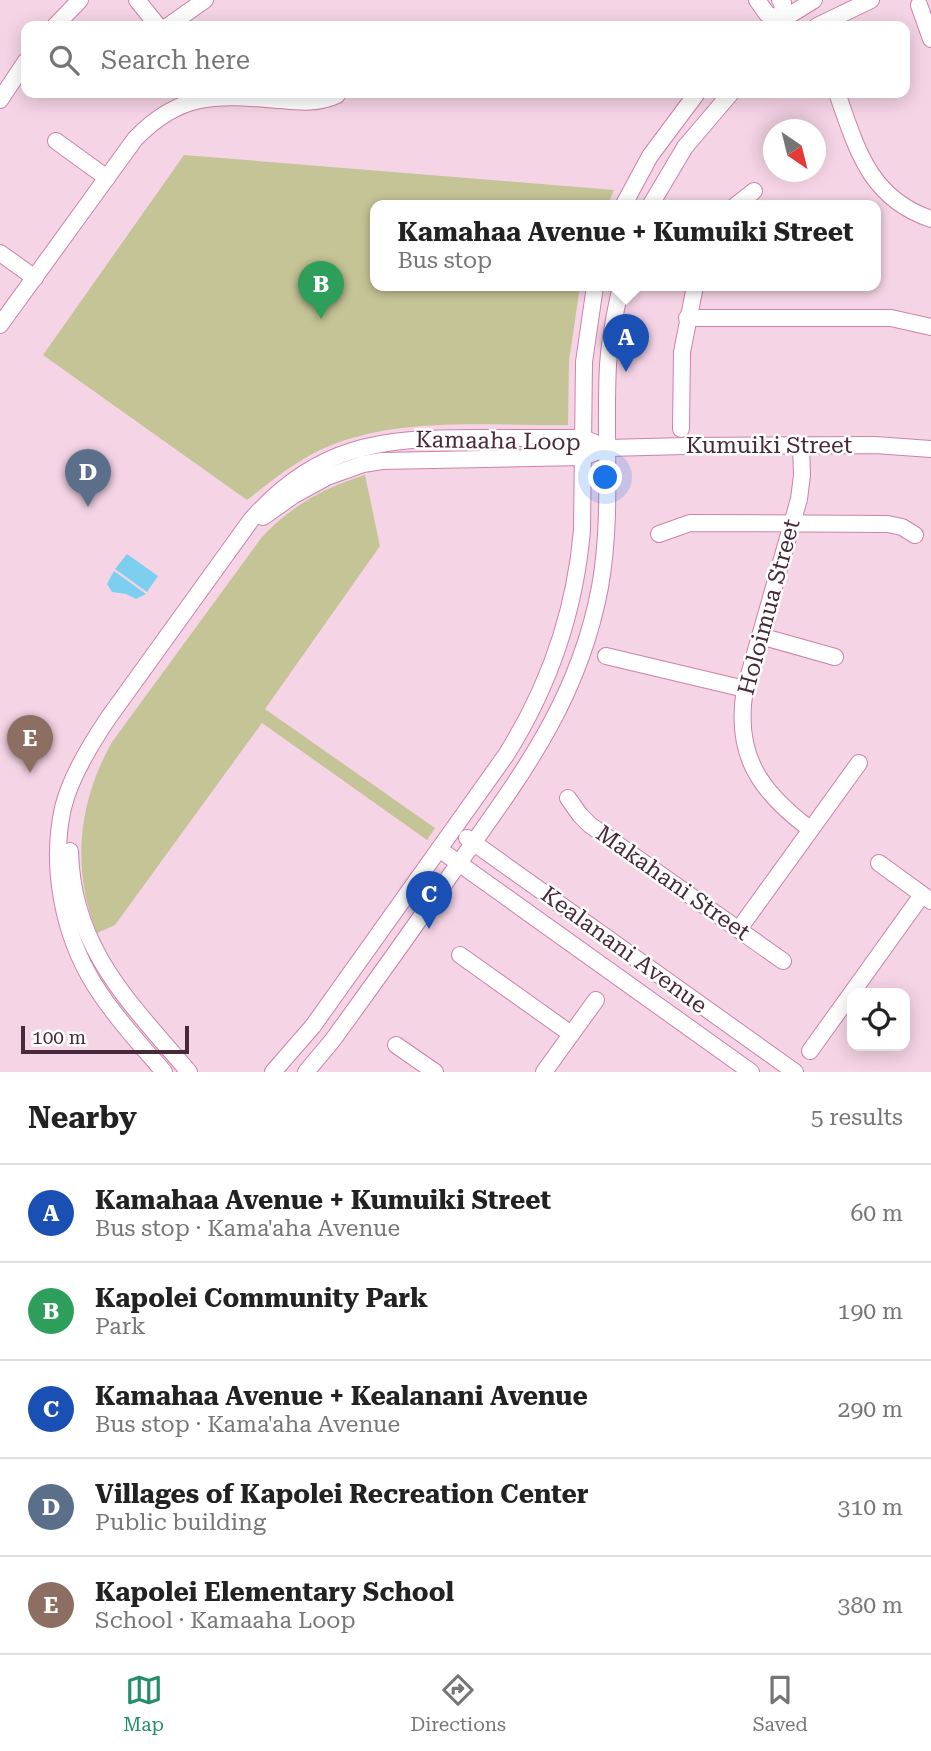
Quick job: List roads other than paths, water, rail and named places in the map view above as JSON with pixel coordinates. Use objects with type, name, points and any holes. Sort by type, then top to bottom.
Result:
[{"type":"street","points":[[60,21],[80,0]]},
{"type":"street","points":[[137,0],[154,21]]},
{"type":"street","points":[[175,21],[205,0]]},
{"type":"street","points":[[757,0],[766,14],[775,21]]},
{"type":"street","points":[[780,0],[783,4],[780,21]]},
{"type":"street","points":[[783,21],[814,0]]},
{"type":"street","points":[[827,21],[871,0]]},
{"type":"street","points":[[919,5],[931,39]]},
{"type":"street","points":[[0,100],[21,68]]},
{"type":"street","points":[[0,326],[144,129],[188,98]]},
{"type":"street","points":[[254,98],[309,102],[325,98]]},
{"type":"street","points":[[626,200],[650,156],[693,98]]},
{"type":"street","points":[[654,200],[685,147],[727,98]]},
{"type":"street","points":[[839,98],[877,194],[931,219]]},
{"type":"street","points":[[56,141],[107,178]]},
{"type":"street","points":[[743,200],[754,191]]},
{"type":"street","points":[[0,253],[35,278]]},
{"type":"street","points":[[273,1072],[313,1026],[520,732],[555,658],[570,609],[580,556],[584,362],[594,291]]},
{"type":"street","points":[[306,1072],[332,1041],[474,842],[541,744],[567,695],[587,642],[604,559],[607,531],[608,363],[620,291]]},
{"type":"street","points":[[681,429],[680,373],[687,318],[694,291]]},
{"type":"street","points":[[687,318],[891,318],[931,327]]},
{"type":"street","name":"Kamaaha Loop","points":[[164,1072],[118,1018],[93,983],[77,952],[66,919],[60,885],[60,827],[63,806],[98,734],[260,509],[289,483],[322,463],[364,447],[388,441],[421,438],[583,438],[607,448]]},
{"type":"street","name":"Kumuiki Street","points":[[607,448],[875,445],[931,449]]},
{"type":"street","name":"Holoimua Street","points":[[801,446],[801,486],[742,705],[743,735],[754,769],[774,800],[810,829]]},
{"type":"street","name":"Kamaaha Loop","points":[[247,528],[310,485],[363,464],[401,459],[583,457],[607,448]]},
{"type":"street","points":[[659,534],[690,523],[792,523],[888,524],[902,527],[915,535]]},
{"type":"street","points":[[760,636],[835,657]]},
{"type":"street","points":[[606,656],[745,689]]},
{"type":"street","points":[[738,929],[859,763]]},
{"type":"street","name":"Kamaaha Loop","points":[[80,769],[70,847],[72,886],[82,922],[97,956],[116,987],[189,1072]]},
{"type":"street","name":"Makahani Street","points":[[568,798],[590,825],[783,961]]},
{"type":"street","name":"Kealanani Avenue","points":[[454,828],[795,1072]]},
{"type":"street","name":"Kealanani Avenue","points":[[439,849],[751,1072]]},
{"type":"street","points":[[810,1051],[926,898],[879,863]]},
{"type":"street","points":[[460,955],[571,1034]]},
{"type":"street","points":[[544,1072],[596,1000]]},
{"type":"street","points":[[396,1045],[435,1072]]},
{"type":"water","points":[[127,554],[158,576],[147,592],[115,569]]},
{"type":"water","points":[[114,571],[146,594],[136,599],[112,592],[107,584]]},
{"type":"place","name":"Kapolei Community Park","points":[[321,319]]},
{"type":"place","name":"Kamahaa Avenue + Kumuiki Street","points":[[626,372]]},
{"type":"place","name":"Villages of Kapolei Recreation Center","points":[[88,507]]},
{"type":"place","name":"Kapolei Elementary School","points":[[30,773]]},
{"type":"place","name":"Kamahaa Avenue + Kealanani Avenue","points":[[429,929]]}]
